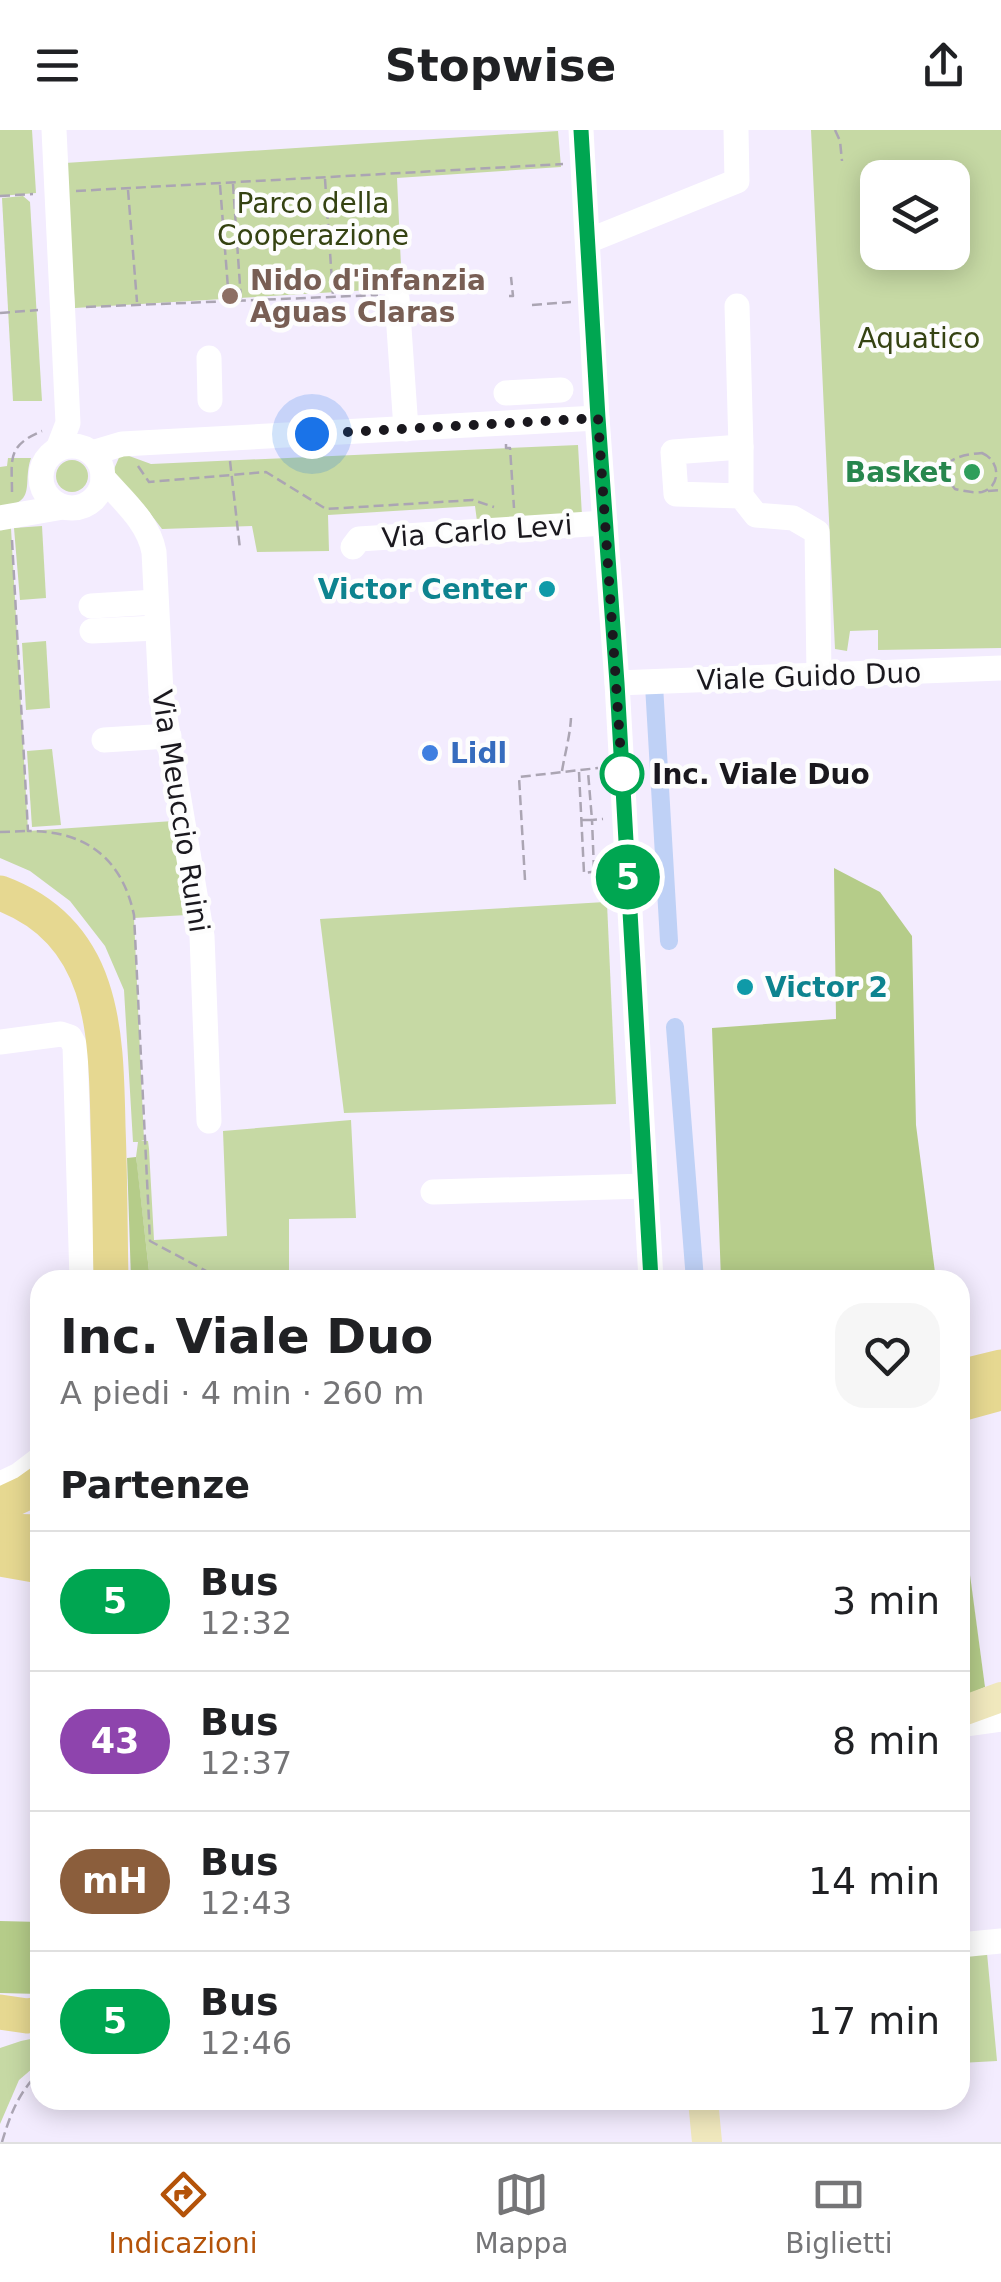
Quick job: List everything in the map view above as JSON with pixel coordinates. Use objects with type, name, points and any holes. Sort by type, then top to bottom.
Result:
[{"type":"highway","points":[[0,893],[30,908],[59,930],[85,965],[97,997],[107,1076],[112,1270]]},
{"type":"highway","points":[[970,1375],[1001,1367]]},
{"type":"highway","points":[[970,1402],[1001,1394]]},
{"type":"highway","points":[[0,1505],[30,1490]]},
{"type":"highway","points":[[0,1531],[30,1532]]},
{"type":"highway","points":[[0,1558],[30,1561]]},
{"type":"main road","points":[[970,1708],[1001,1697]]},
{"type":"main road","points":[[705,2110],[707,2142]]},
{"type":"street","points":[[40,479],[47,496],[74,506],[98,494],[88,460],[68,423],[54,130]]},
{"type":"street","points":[[581,130],[651,1270]]},
{"type":"street","points":[[588,242],[738,181],[736,130]]},
{"type":"street","points":[[397,299],[406,428]]},
{"type":"street","points":[[737,306],[740,496],[756,515],[793,518],[817,532],[818,675]]},
{"type":"street","points":[[209,358],[210,400]]},
{"type":"street","points":[[506,393],[561,390]]},
{"type":"street","points":[[5,517],[32,496],[44,462],[88,460],[122,444],[598,418]]},
{"type":"street","points":[[740,496],[676,494],[673,452],[741,447]]},
{"type":"street","name":"Via Meuccio Ruini","points":[[88,460],[145,525],[154,552],[151,615],[202,936],[210,1121]]},
{"type":"street","points":[[5,517],[74,506],[130,510]]},
{"type":"street","name":"Via Carlo Levi","points":[[353,547],[359,538],[605,523]]},
{"type":"street","points":[[92,618],[151,615]]},
{"type":"street","name":"Viale Guido Duo","points":[[617,683],[1001,668]]},
{"type":"street","points":[[139,721],[167,728]]},
{"type":"street","points":[[104,740],[167,728]]},
{"type":"street","points":[[0,1042],[61,1034],[76,1046],[82,1270]]},
{"type":"street","points":[[433,1192],[646,1186]]},
{"type":"street","points":[[0,1484],[30,1467]]},
{"type":"street","points":[[970,1723],[1001,1718]]},
{"type":"street","points":[[970,1944],[1001,1941]]},
{"type":"path","points":[[835,130],[842,162]]},
{"type":"path","points":[[0,196],[569,164]]},
{"type":"path","points":[[324,178],[333,296]]},
{"type":"path","points":[[233,183],[240,300]]},
{"type":"path","points":[[220,184],[229,301]]},
{"type":"path","points":[[128,188],[138,305]]},
{"type":"path","points":[[509,296],[511,278]]},
{"type":"path","points":[[0,313],[376,294],[397,299]]},
{"type":"path","points":[[532,306],[576,301]]},
{"type":"path","points":[[505,423],[516,529]]},
{"type":"path","points":[[228,438],[240,549]]},
{"type":"path","points":[[982,492],[991,488],[998,473],[991,456],[961,454],[953,458],[947,477],[955,489],[982,492],[1001,490]]},
{"type":"path","points":[[562,772],[571,718]]},
{"type":"path","points":[[525,880],[518,777],[605,767]]},
{"type":"path","points":[[588,769],[594,872]]},
{"type":"path","points":[[579,770],[584,873],[610,869]]},
{"type":"path","points":[[581,820],[608,818]]},
{"type":"path","points":[[0,832],[28,831]]},
{"type":"path","points":[[2,2142],[12,2110],[30,2080]]},
{"type":"green space","points":[[0,130],[32,130],[36,193],[0,196]]},
{"type":"green space","name":"Aquatico","points":[[811,130],[1001,130],[1001,648],[878,650],[878,630],[850,631],[847,651],[835,649]]},
{"type":"green space","name":"Parco della Cooperazione","points":[[558,131],[561,167],[397,178],[402,288],[75,308],[65,163]]},
{"type":"green space","points":[[23,196],[30,202],[42,401],[13,401],[2,198]]},
{"type":"green space","points":[[578,445],[582,516],[477,521],[475,506],[328,515],[329,551],[257,552],[252,526],[162,529],[146,508],[111,476],[121,453],[151,464]]},
{"type":"green space","points":[[8,458],[31,458],[26,491],[20,501],[0,507],[0,467],[7,466]]},
{"type":"green space","points":[[72,460],[83,465],[88,476],[83,487],[72,492],[61,487],[56,476],[61,465]]},
{"type":"green space","points":[[42,526],[46,598],[20,600],[14,528]]},
{"type":"green space","points":[[0,528],[11,528],[28,831],[173,821],[187,915],[134,918],[144,1140],[141,1141],[148,1141],[154,1240],[227,1236],[223,1131],[351,1120],[356,1218],[289,1219],[289,1270],[149,1270],[136,1157],[138,1142],[133,1142],[124,990],[105,946],[70,901],[30,871],[0,858]]},
{"type":"green space","points":[[46,641],[50,708],[26,710],[22,643]]},
{"type":"green space","points":[[52,749],[61,825],[32,827],[27,751]]},
{"type":"green space","points":[[834,868],[880,892],[912,936],[916,1125],[935,1270],[721,1270],[712,1028],[836,1019]]},
{"type":"green space","points":[[605,902],[616,1104],[344,1113],[320,919]]},
{"type":"green space","points":[[136,1157],[149,1270],[131,1270],[127,1158]]},
{"type":"green space","points":[[970,1575],[985,1687],[970,1694]]},
{"type":"green space","points":[[0,1921],[30,1922],[30,1994],[0,1993]]},
{"type":"green space","points":[[987,1953],[997,2061],[970,2062],[970,1954]]},
{"type":"green space","points":[[30,2039],[30,2071],[19,2080],[0,2124],[0,2048]]},
{"type":"waterway","points":[[654,685],[669,941]]},
{"type":"waterway","points":[[675,1027],[694,1270]]},
{"type":"bus line","name":"5","points":[[581,130],[650,1270]]},
{"type":"place","name":"Nido d'infanzia Aguas Claras","points":[[230,296]]},
{"type":"place","name":"Basket","points":[[972,472]]},
{"type":"place","name":"Victor Center","points":[[547,589]]},
{"type":"place","name":"Lidl","points":[[430,753]]},
{"type":"place","name":"Inc. Viale Duo","points":[[622,774]]},
{"type":"place","name":"Victor 2","points":[[745,987]]},
{"type":"route","points":[[312,434],[598,418],[623,786],[622,774]]}]
